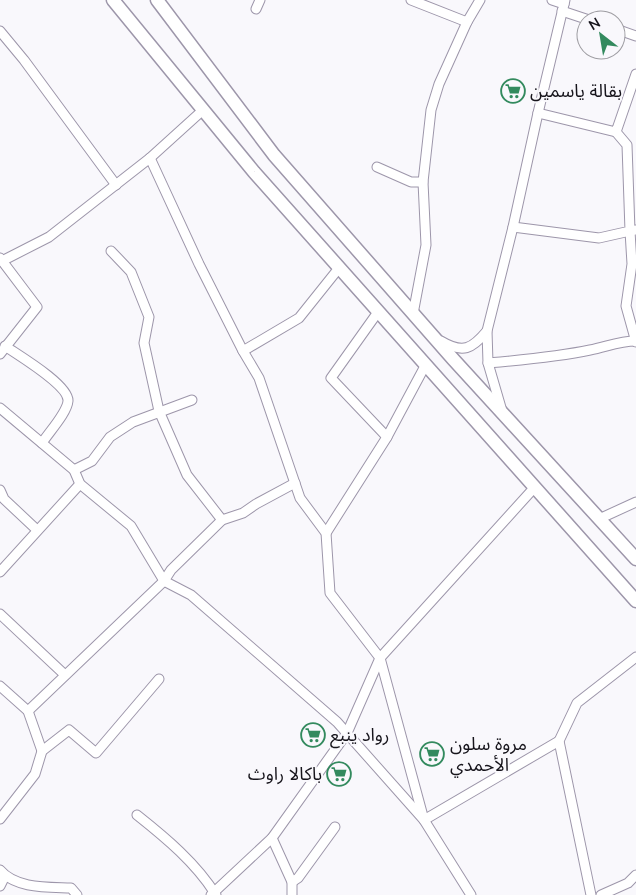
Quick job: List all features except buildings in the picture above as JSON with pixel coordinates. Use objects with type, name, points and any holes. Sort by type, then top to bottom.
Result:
[{"type":"street","points":[[113,0],[254,172],[636,601]]},
{"type":"street","points":[[157,0],[274,155],[413,314],[636,559]]},
{"type":"street","points":[[256,9],[260,0]]},
{"type":"street","points":[[411,0],[467,22]]},
{"type":"street","points":[[413,314],[426,245],[423,182],[432,110],[436,93],[467,22],[480,0]]},
{"type":"street","points":[[552,0],[576,12]]},
{"type":"street","points":[[504,414],[488,362],[487,330],[513,227],[564,5]]},
{"type":"street","points":[[0,31],[24,60],[116,185]]},
{"type":"street","points":[[616,132],[634,88],[636,74]]},
{"type":"street","points":[[42,443],[66,408],[68,399],[66,392],[58,384],[3,350],[36,307],[1,259],[49,237],[150,158],[203,110]]},
{"type":"street","points":[[488,362],[542,358],[590,350],[623,341],[636,341],[626,306],[632,264],[632,147],[616,132],[538,113]]},
{"type":"street","points":[[150,158],[199,264],[243,351],[259,378],[300,498],[326,532],[330,593],[380,658],[424,820]]},
{"type":"street","points":[[377,167],[411,182],[423,182]]},
{"type":"street","points":[[513,227],[598,238],[633,231]]},
{"type":"street","points":[[111,251],[131,272],[149,317],[144,344],[159,411],[187,474],[222,520]]},
{"type":"street","points":[[243,351],[299,318],[339,268]]},
{"type":"street","points":[[378,312],[331,378],[387,437]]},
{"type":"street","points":[[433,336],[450,346],[464,348],[477,343],[487,330]]},
{"type":"street","points":[[326,532],[387,437],[425,366]]},
{"type":"street","points":[[74,470],[92,461],[110,437],[133,422],[192,400]]},
{"type":"street","points":[[0,408],[74,470],[80,484],[131,526],[164,581],[190,595],[337,722],[424,820],[471,895]]},
{"type":"street","points":[[28,711],[164,581],[171,570],[222,520],[243,513],[295,483]]},
{"type":"street","points":[[0,572],[80,484]]},
{"type":"street","points":[[137,815],[172,842],[210,886],[214,894],[272,838],[347,733],[380,658],[534,488]]},
{"type":"street","points":[[0,490],[4,499],[37,530]]},
{"type":"street","points":[[599,519],[636,502]]},
{"type":"street","points":[[0,614],[65,675]]},
{"type":"street","points":[[424,820],[559,741],[577,703],[636,657]]},
{"type":"street","points":[[0,819],[35,774],[42,751],[68,730],[96,752],[159,679]]},
{"type":"street","points":[[0,686],[28,711],[42,751]]},
{"type":"street","points":[[559,741],[592,895]]},
{"type":"street","points":[[292,882],[298,878],[335,827]]},
{"type":"street","points":[[272,838],[292,882],[292,895]]},
{"type":"street","points":[[0,886],[3,873],[34,891],[71,888],[77,895]]},
{"type":"street","points":[[601,895],[628,883],[636,876]]},
{"type":"place","name":"بقالة ياسمين","points":[[513,91]]},
{"type":"place","name":"رواد ينبع","points":[[313,735]]},
{"type":"place","name":"مروة سلون الأحمدي","points":[[432,754]]},
{"type":"place","name":"باكالا راوث","points":[[339,774]]}]
